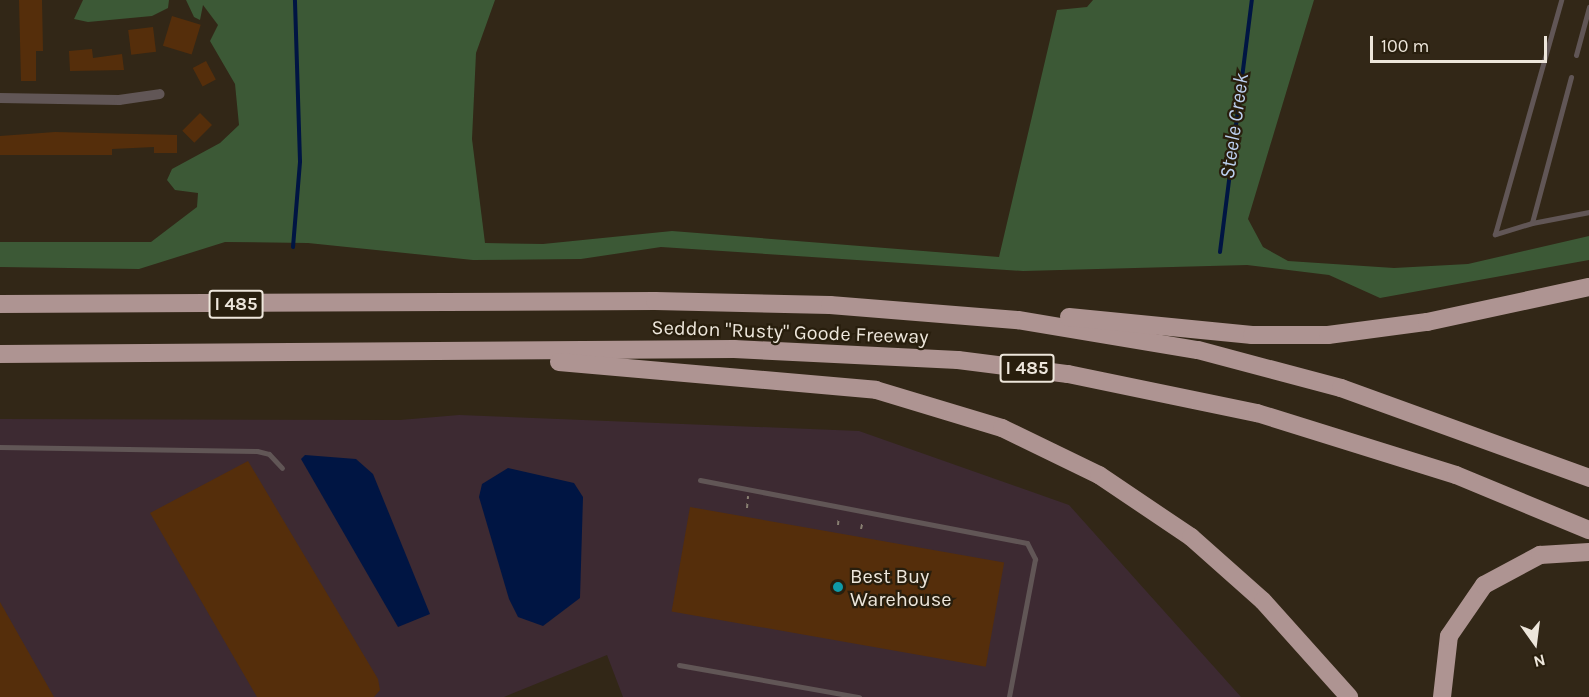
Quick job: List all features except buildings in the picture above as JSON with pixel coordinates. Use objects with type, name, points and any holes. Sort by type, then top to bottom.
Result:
[{"type":"highway","points":[[894,308],[1296,336],[1406,326],[1589,287]]},
{"type":"highway","name":"Seddon \"Rusty\" Goode Freeway","points":[[0,304],[655,301],[894,308],[1018,320],[1198,350],[1437,418],[1589,478]]},
{"type":"highway","points":[[441,352],[810,381],[896,395],[1002,428],[1099,475],[1191,537],[1263,601],[1349,697]]},
{"type":"highway","name":"Seddon \"Rusty\" Goode Freeway","points":[[0,354],[855,352],[1068,374],[1167,392],[1354,440],[1589,530]]},
{"type":"highway","points":[[1442,697],[1449,636],[1484,585],[1540,555],[1589,552]]},
{"type":"street","points":[[0,98],[109,100],[160,94]]},
{"type":"lane","points":[[1561,0],[1495,234],[1532,223],[1589,212]]},
{"type":"lane","points":[[1576,55],[1589,6]]},
{"type":"lane","points":[[1532,223],[1570,77]]},
{"type":"lane","points":[[0,447],[257,452],[269,454],[282,468]]},
{"type":"lane","points":[[700,480],[1027,543],[1035,559],[1009,697]]},
{"type":"lane","points":[[679,665],[859,697]]},
{"type":"shaded area","points":[[459,415],[859,431],[1069,505],[1241,697],[623,697],[607,655],[504,697],[0,697],[0,419],[400,420]]},
{"type":"green space","points":[[83,0],[169,0],[168,8],[152,16],[88,22],[74,19]]},
{"type":"green space","points":[[186,0],[495,0],[476,53],[472,139],[485,243],[543,244],[672,231],[999,257],[1057,10],[1087,7],[1093,0],[1314,0],[1248,219],[1263,247],[1288,261],[1394,268],[1468,264],[1589,236],[1589,260],[1380,298],[1329,275],[1247,265],[1023,271],[661,247],[581,259],[473,260],[308,243],[225,242],[139,269],[0,267],[0,242],[151,242],[197,207],[198,193],[175,190],[167,180],[172,169],[220,143],[239,125],[235,84],[210,41],[218,25],[203,5],[200,20],[194,17]]},
{"type":"water","points":[[305,455],[356,459],[373,474],[430,614],[398,627],[301,459]]},
{"type":"water","points":[[508,468],[574,483],[583,497],[580,598],[543,626],[518,617],[509,599],[479,497],[482,484]]},
{"type":"waterway","points":[[293,247],[300,161],[295,0]]},
{"type":"waterway","name":"Steele Creek","points":[[1220,252],[1252,0]]},
{"type":"place","name":"Best Buy Warehouse","points":[[838,587]]}]
